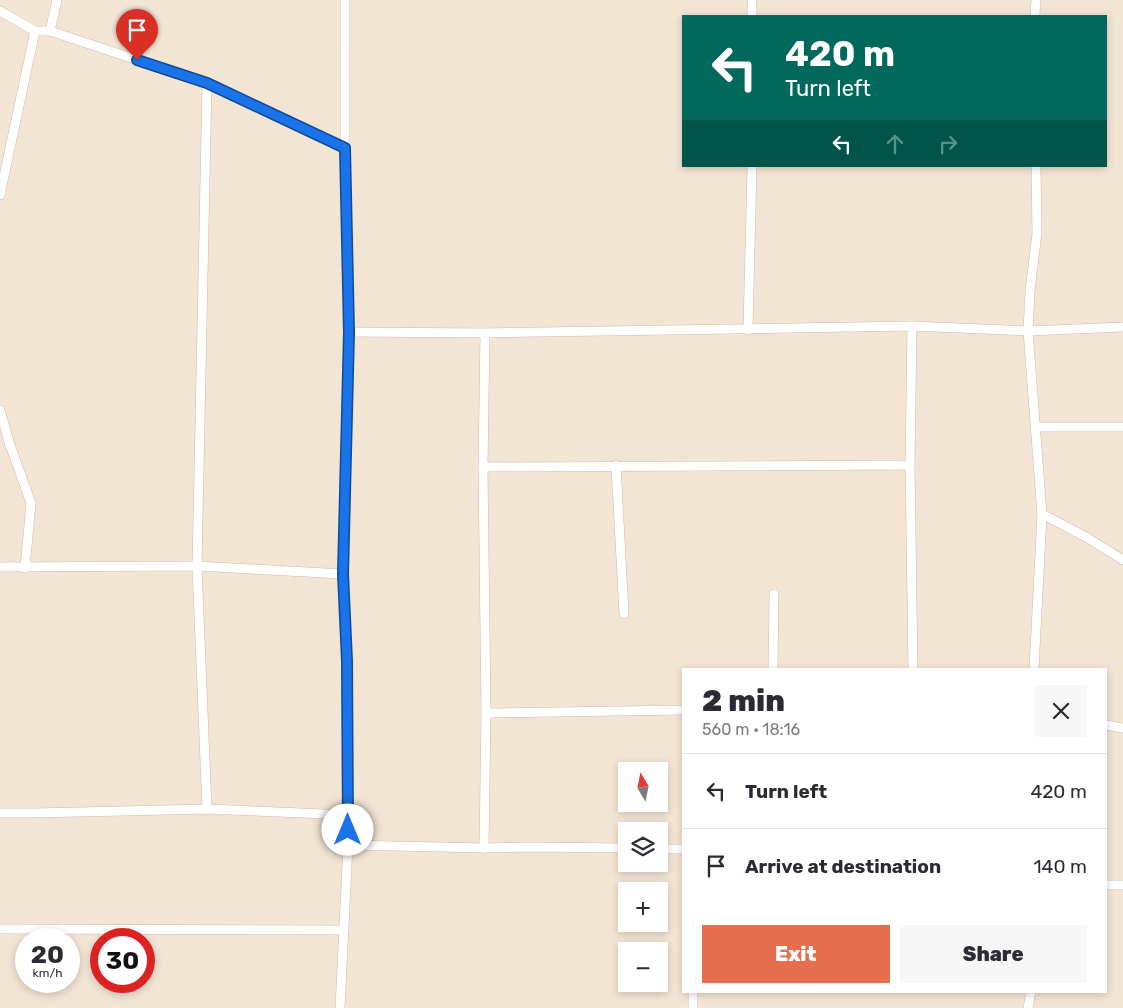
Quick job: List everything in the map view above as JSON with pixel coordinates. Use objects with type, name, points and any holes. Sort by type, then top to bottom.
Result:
[{"type":"street","points":[[50,31],[57,0]]},
{"type":"street","points":[[340,1008],[348,845],[347,661],[343,574],[349,332],[345,148],[345,0]]},
{"type":"street","points":[[752,0],[752,15]]},
{"type":"street","points":[[1035,15],[1036,0]]},
{"type":"street","points":[[0,11],[35,31],[50,31],[207,83],[345,148]]},
{"type":"street","points":[[0,194],[35,31]]},
{"type":"street","points":[[207,83],[198,566],[207,810]]},
{"type":"street","points":[[748,330],[752,167]]},
{"type":"street","points":[[1034,668],[1042,514],[1028,330],[1030,291],[1037,233],[1036,167]]},
{"type":"street","points":[[349,332],[485,333],[912,326],[1028,330],[1123,327]]},
{"type":"street","points":[[912,326],[910,465],[913,668]]},
{"type":"street","points":[[484,848],[486,713],[483,467],[485,333]]},
{"type":"street","points":[[0,410],[9,442],[32,503],[25,568]]},
{"type":"street","points":[[1036,427],[1123,427]]},
{"type":"street","points":[[483,467],[910,465]]},
{"type":"street","points":[[616,466],[624,614]]},
{"type":"street","points":[[1042,514],[1123,560]]},
{"type":"street","points":[[0,567],[198,566],[343,574]]},
{"type":"street","points":[[773,668],[774,594]]},
{"type":"street","points":[[486,713],[682,710]]},
{"type":"street","points":[[1107,725],[1123,728]]},
{"type":"street","points":[[0,813],[207,810],[348,815]]},
{"type":"street","points":[[348,845],[618,848]]},
{"type":"street","points":[[668,848],[682,849]]},
{"type":"street","points":[[1107,885],[1123,884]]},
{"type":"street","points":[[0,929],[344,930]]},
{"type":"street","points":[[693,993],[693,1008]]},
{"type":"street","points":[[1028,1008],[1031,993]]},
{"type":"shaded area","points":[[0,0],[1123,0],[1123,1008],[0,1008]]},
{"type":"route","points":[[137,60],[207,83],[345,148],[349,332],[343,574],[347,661],[348,830]]}]
